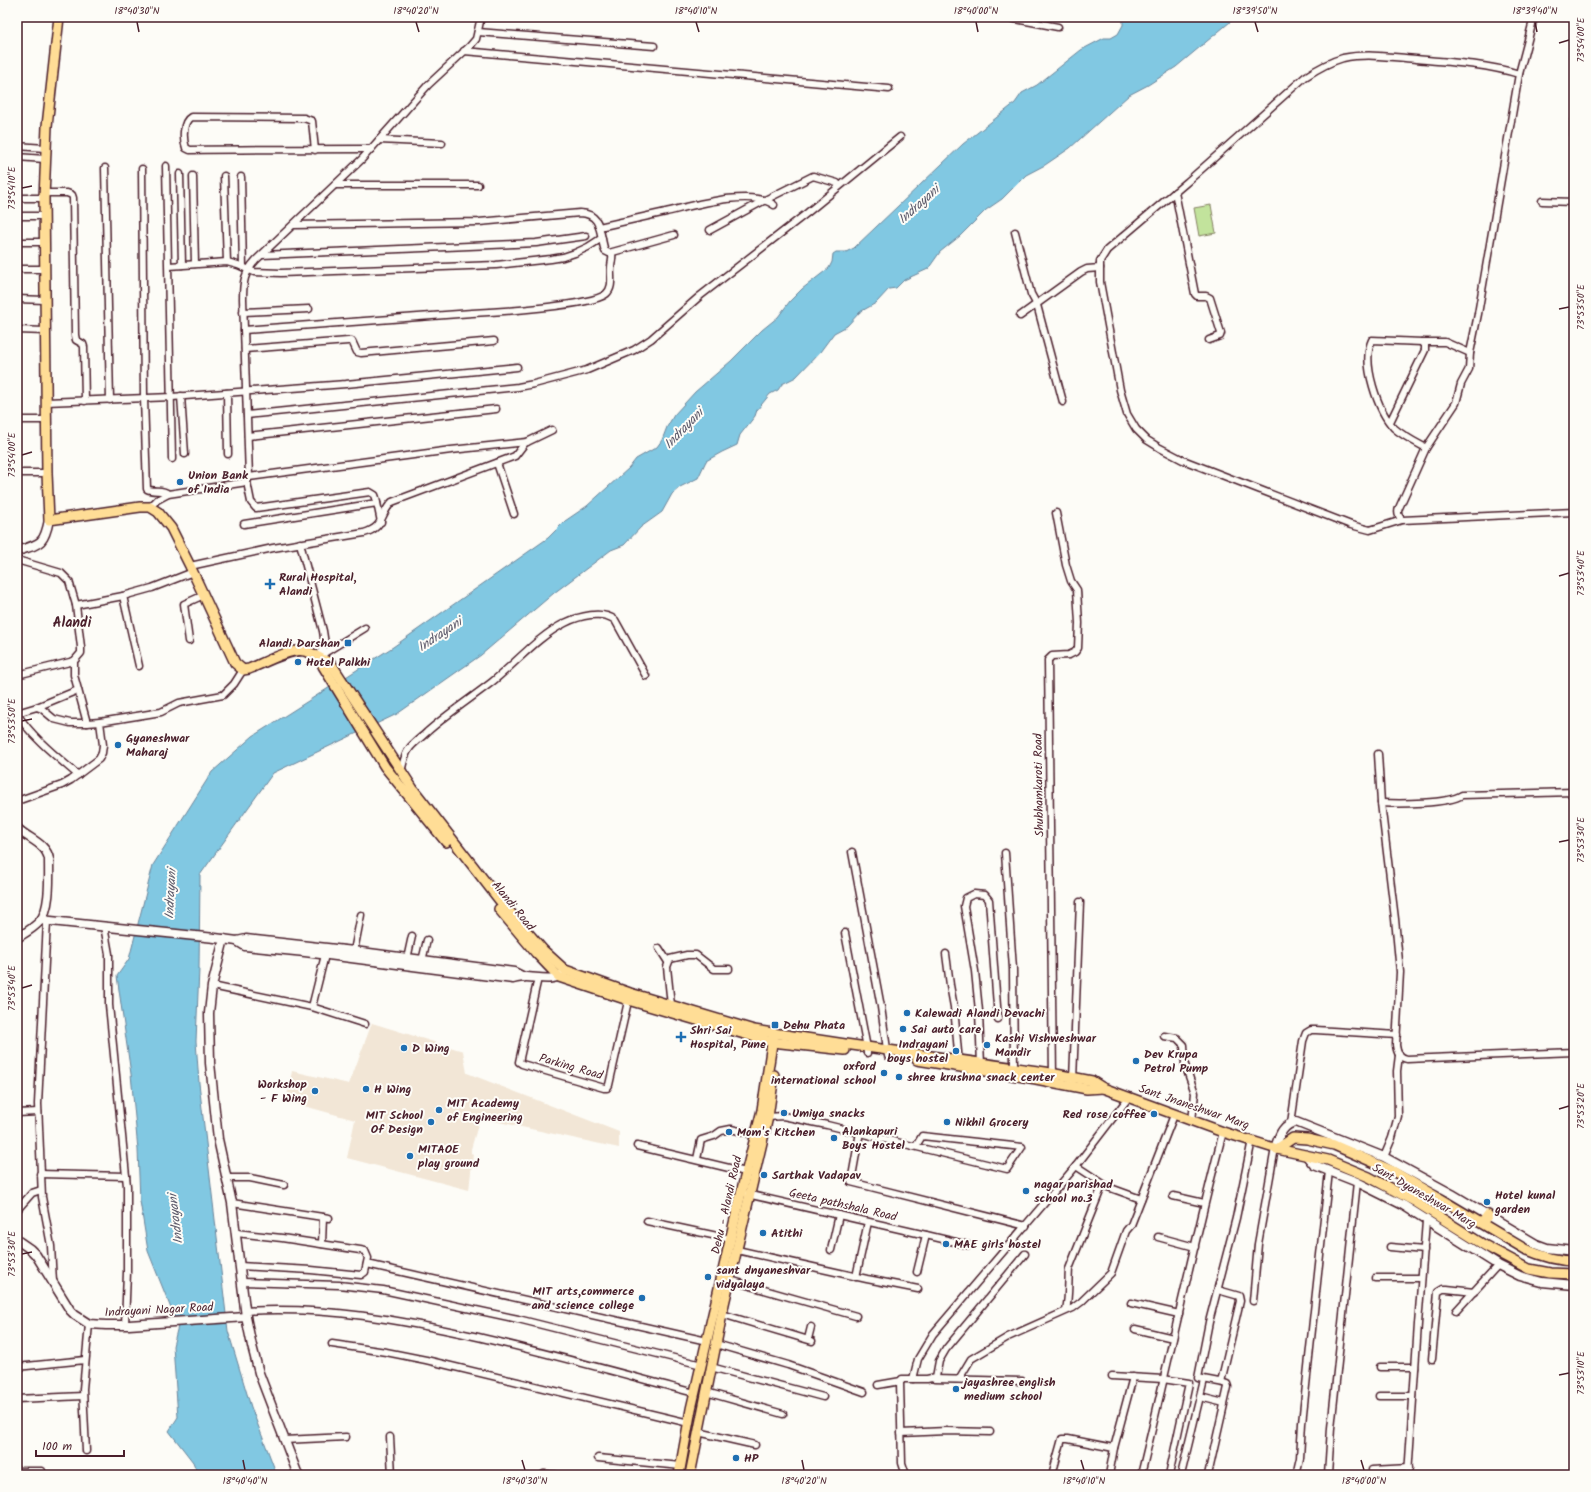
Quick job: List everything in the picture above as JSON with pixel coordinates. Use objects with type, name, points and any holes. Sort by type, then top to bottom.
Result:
[{"type":"main road","points":[[59,17],[45,148],[44,196],[46,420],[49,520],[140,507],[150,508],[158,512],[167,523],[192,569],[235,663],[243,670],[249,670],[294,651],[303,650],[330,662],[330,669]]},
{"type":"main road","name":"Alandi Road","points":[[330,669],[394,760],[413,795]]},
{"type":"main road","name":"Alandi Road","points":[[330,669],[385,767],[413,795],[495,899],[543,950],[562,973],[629,997],[776,1038]]},
{"type":"main road","name":"Alandi Road","points":[[562,973],[586,977],[629,997]]},
{"type":"main road","points":[[629,997],[671,1005],[776,1038],[959,1063],[1073,1081]]},
{"type":"main road","name":"Dehu - Alandi Road","points":[[690,1475],[711,1367],[712,1343],[726,1279],[737,1250],[751,1173],[768,1117],[776,1038]]},
{"type":"main road","name":"Dehu - Alandi Road","points":[[751,1173],[756,1135],[776,1038]]},
{"type":"main road","name":"Sant Jnaneshwar Marg","points":[[1073,1081],[1092,1081],[1103,1088],[1174,1115],[1276,1148]]},
{"type":"main road","name":"Sant Dyaneshwar Marg","points":[[1276,1148],[1292,1138],[1307,1139],[1334,1145],[1393,1171],[1525,1249],[1540,1256],[1565,1261],[1574,1261]]},
{"type":"main road","name":"Sant Dyaneshwar Marg","points":[[1276,1148],[1328,1160],[1369,1177],[1414,1201],[1484,1245],[1529,1268],[1574,1274]]},
{"type":"main road","points":[[1433,1195],[1438,1186]]},
{"type":"main road","name":"Dehu - Alandi Road","points":[[679,1475],[688,1423],[702,1365],[712,1343],[722,1314],[731,1239],[746,1194]]},
{"type":"main road","points":[[1482,1223],[1488,1215]]},
{"type":"street","points":[[245,269],[262,255],[335,185],[371,149],[428,85],[476,39],[481,17]]},
{"type":"street","points":[[1005,17],[1058,27]]},
{"type":"street","points":[[1402,520],[1398,514],[1399,508],[1426,448],[1456,402],[1461,384],[1469,369],[1470,353],[1480,306],[1519,74],[1534,17]]},
{"type":"street","points":[[478,32],[654,46]]},
{"type":"street","points":[[464,51],[889,89]]},
{"type":"street","points":[[1519,74],[1496,67],[1380,56],[1343,58],[1327,64],[1305,77],[1107,250],[1100,261],[1100,282],[1122,402],[1131,422],[1146,440],[1183,460],[1351,525],[1370,530],[1402,520],[1574,512]]},
{"type":"street","points":[[315,150],[312,121],[304,118],[191,117],[187,119],[185,123],[184,143],[186,148],[190,150],[315,150],[371,149]]},
{"type":"street","points":[[1574,122],[1574,135]]},
{"type":"street","points":[[247,415],[489,391],[534,384],[587,370],[634,350],[651,339],[700,296],[807,213],[900,137]]},
{"type":"street","points":[[379,140],[442,143]]},
{"type":"street","points":[[17,146],[45,148]]},
{"type":"street","points":[[17,158],[45,159]]},
{"type":"street","points":[[166,166],[172,397],[172,459]]},
{"type":"street","points":[[105,168],[110,400]]},
{"type":"street","points":[[142,169],[144,398],[147,489],[162,491],[168,494]]},
{"type":"street","points":[[180,174],[182,265]]},
{"type":"street","points":[[193,176],[195,264]]},
{"type":"street","points":[[224,176],[227,262]]},
{"type":"street","points":[[710,230],[764,200],[813,176],[837,183],[839,186]]},
{"type":"street","points":[[241,177],[245,269],[243,286],[243,312],[248,436],[248,480],[251,502],[256,508],[370,492],[375,495],[378,503],[381,522]]},
{"type":"street","points":[[335,185],[478,185]]},
{"type":"street","points":[[1175,192],[1194,294],[1197,296],[1206,296],[1210,298],[1221,333],[1220,336],[1209,340]]},
{"type":"street","points":[[17,198],[68,193],[72,195],[75,336],[76,340],[83,344],[84,347],[85,401]]},
{"type":"street","points":[[599,228],[723,200],[746,198],[764,200],[774,205]]},
{"type":"street","points":[[1542,201],[1574,202]]},
{"type":"street","points":[[294,225],[479,222],[580,212],[591,215],[595,218],[605,251],[612,253],[674,235]]},
{"type":"street","points":[[17,216],[44,216]]},
{"type":"street","points":[[1015,232],[1031,294],[1036,305],[1063,402]]},
{"type":"street","points":[[262,255],[536,243],[586,236]]},
{"type":"street","points":[[169,266],[227,262],[261,273],[294,273],[496,265],[563,257],[588,247],[602,238]]},
{"type":"street","points":[[17,242],[44,242]]},
{"type":"street","points":[[244,330],[472,313],[509,312],[586,300],[600,297],[609,290],[612,278],[612,253]]},
{"type":"street","points":[[1020,316],[1081,272],[1093,267],[1100,268]]},
{"type":"street","points":[[17,269],[44,269]]},
{"type":"street","points":[[17,299],[45,300]]},
{"type":"street","points":[[243,312],[309,309]]},
{"type":"street","points":[[17,330],[45,331]]},
{"type":"street","points":[[1426,448],[1399,432],[1390,422],[1377,398],[1372,381],[1369,359],[1370,344],[1372,340],[1445,342],[1470,353]]},
{"type":"street","points":[[245,349],[352,341],[357,352],[361,353],[494,341]]},
{"type":"street","points":[[1390,422],[1424,350],[1425,345],[1422,342]]},
{"type":"street","points":[[46,402],[172,397],[227,393],[346,384],[517,367]]},
{"type":"street","points":[[227,393],[228,454]]},
{"type":"street","points":[[181,396],[185,454]]},
{"type":"street","points":[[248,436],[496,409]]},
{"type":"street","points":[[17,420],[46,420]]},
{"type":"street","points":[[76,605],[123,596],[152,588],[192,569],[300,543],[364,534],[372,531],[381,522],[388,506],[397,500],[515,456],[527,442],[552,430]]},
{"type":"street","points":[[150,508],[157,500],[168,494],[248,480],[458,449],[524,441],[527,442]]},
{"type":"street","points":[[497,463],[514,514]]},
{"type":"street","points":[[17,473],[47,473]]},
{"type":"street","points":[[244,524],[378,503]]},
{"type":"street","name":"Shubhamkaroti Road","points":[[1053,1078],[1048,660],[1052,656],[1069,655],[1075,652],[1078,648],[1080,624],[1077,590],[1071,581],[1066,565],[1056,513]]},
{"type":"street","points":[[17,551],[38,544],[43,540],[49,520]]},
{"type":"street","points":[[300,543],[323,631],[325,644],[321,658]]},
{"type":"street","points":[[17,560],[61,573],[69,581],[76,605],[81,647],[80,653],[74,661],[74,675],[87,723]]},
{"type":"street","points":[[189,641],[184,604],[204,595]]},
{"type":"street","points":[[123,596],[139,666]]},
{"type":"street","points":[[401,772],[405,756],[412,745],[446,716],[493,681],[543,637],[561,625],[574,619],[604,615],[614,620],[646,676]]},
{"type":"street","points":[[321,658],[326,652],[365,628]]},
{"type":"street","points":[[17,675],[74,661]]},
{"type":"street","points":[[37,707],[42,709],[54,719],[70,723],[100,722],[161,712],[179,703],[223,695],[228,692],[243,670]]},
{"type":"street","points":[[78,690],[17,714],[32,734],[48,750],[78,775]]},
{"type":"street","points":[[17,801],[62,785],[99,759],[102,754],[103,745],[100,722]]},
{"type":"street","points":[[1378,754],[1381,803],[1400,972],[1396,1035],[1396,1045],[1399,1055],[1397,1071],[1398,1116],[1392,1138],[1384,1157]]},
{"type":"street","points":[[1381,803],[1442,801],[1455,799],[1462,795],[1574,792]]},
{"type":"street","points":[[17,828],[48,852],[48,887],[44,920],[38,1112],[41,1190],[51,1246],[54,1284]]},
{"type":"street","points":[[852,852],[888,1053]]},
{"type":"street","points":[[1005,853],[1013,969],[1013,1071]]},
{"type":"street","points":[[981,1067],[975,971],[964,906],[966,898],[974,894],[985,895],[989,900],[998,1019]]},
{"type":"street","points":[[1073,1081],[1080,902]]},
{"type":"street","points":[[351,953],[362,915]]},
{"type":"street","points":[[17,938],[44,920],[237,941],[246,939],[296,948],[351,953],[389,960],[403,960],[432,966],[491,973],[514,972],[525,977],[549,978],[562,973]]},
{"type":"street","points":[[104,926],[109,954],[109,1005],[126,1176],[128,1228],[127,1325]]},
{"type":"street","points":[[845,933],[867,1050]]},
{"type":"street","points":[[403,960],[412,936]]},
{"type":"street","points":[[220,939],[209,1013],[210,1063],[218,1139],[232,1203],[242,1282],[243,1315],[259,1373],[298,1475]]},
{"type":"street","points":[[418,963],[427,940]]},
{"type":"street","points":[[659,948],[668,962],[667,973],[671,1005]]},
{"type":"street","points":[[312,1007],[326,951]]},
{"type":"street","points":[[668,962],[670,960],[692,954],[696,955],[714,969],[729,969]]},
{"type":"street","points":[[946,954],[954,1007],[959,1063]]},
{"type":"street","name":"Parking Road","points":[[538,978],[519,1062],[604,1088],[607,1088],[609,1085],[629,997]]},
{"type":"street","points":[[212,986],[312,1007],[365,1024]]},
{"type":"street","points":[[1291,1123],[1303,1041],[1306,1033],[1311,1030],[1316,1030],[1396,1035]]},
{"type":"street","points":[[1164,1036],[1177,1038],[1184,1045],[1185,1064],[1195,1093],[1192,1121]]},
{"type":"street","points":[[1399,1055],[1402,1058],[1407,1059],[1574,1052]]},
{"type":"street","points":[[913,1379],[918,1358],[933,1334],[1076,1166],[1129,1097]]},
{"type":"street","points":[[17,1113],[38,1112]]},
{"type":"street","points":[[959,1379],[971,1359],[1008,1337],[1073,1308],[1111,1273],[1126,1231],[1130,1228],[1174,1115]]},
{"type":"street","points":[[768,1117],[783,1116],[860,1132],[1007,1169],[1022,1147],[922,1136],[916,1146]]},
{"type":"street","points":[[1252,1302],[1258,1244],[1276,1148],[1283,1130],[1291,1123],[1296,1122],[1330,1134],[1384,1157],[1438,1186],[1536,1244],[1547,1248],[1574,1251]]},
{"type":"street","points":[[697,1159],[702,1140],[714,1136],[721,1131],[731,1129],[756,1135]]},
{"type":"street","points":[[860,1132],[851,1182],[1026,1226]]},
{"type":"street","points":[[1141,1475],[1204,1203],[1223,1132]]},
{"type":"street","points":[[1208,1475],[1228,1387],[1227,1384],[1221,1382],[1198,1378],[1209,1322],[1236,1218],[1252,1140]]},
{"type":"street","points":[[637,1146],[751,1173]]},
{"type":"street","points":[[1306,1155],[1314,1165],[1357,1182],[1402,1206],[1498,1265],[1520,1276],[1542,1282],[1574,1285]]},
{"type":"street","points":[[1076,1166],[1108,1187],[1141,1199]]},
{"type":"street","points":[[1296,1475],[1300,1458],[1302,1423],[1329,1171]]},
{"type":"street","points":[[40,1174],[126,1176]]},
{"type":"street","points":[[226,1178],[250,1178],[284,1185]]},
{"type":"street","points":[[1328,1475],[1331,1428],[1357,1182]]},
{"type":"street","points":[[1066,1310],[1068,1300],[1067,1284],[1069,1269],[1103,1184]]},
{"type":"street","points":[[17,1210],[32,1194],[41,1190]]},
{"type":"street","name":"Geeta pathshala Road","points":[[746,1194],[968,1245]]},
{"type":"street","points":[[1173,1196],[1204,1203]]},
{"type":"street","points":[[232,1203],[326,1217],[322,1244]]},
{"type":"street","points":[[831,1250],[839,1215]]},
{"type":"street","points":[[1372,1470],[1409,1472],[1426,1220]]},
{"type":"street","points":[[647,1221],[731,1239]]},
{"type":"street","points":[[856,1277],[868,1222]]},
{"type":"street","points":[[236,1234],[282,1238],[365,1251],[368,1258],[365,1272],[361,1275],[311,1270],[240,1266]]},
{"type":"street","points":[[917,1272],[926,1235]]},
{"type":"street","points":[[1158,1237],[1195,1247]]},
{"type":"street","name":"Indrayani Nagar Road","points":[[17,1240],[36,1255],[75,1316],[89,1324],[127,1325],[243,1315]]},
{"type":"street","points":[[1390,1248],[1424,1250]]},
{"type":"street","points":[[737,1250],[856,1277],[918,1289]]},
{"type":"street","points":[[934,1379],[937,1375],[939,1362],[946,1349],[1025,1254]]},
{"type":"street","points":[[367,1264],[712,1343],[788,1365],[864,1392]]},
{"type":"street","points":[[1456,1311],[1498,1265]]},
{"type":"street","points":[[1375,1278],[1422,1278]]},
{"type":"street","points":[[726,1279],[856,1316]]},
{"type":"street","points":[[242,1282],[339,1285],[383,1290],[518,1319],[702,1365]]},
{"type":"street","points":[[1432,1359],[1438,1292],[1443,1289],[1447,1289],[1474,1292]]},
{"type":"street","points":[[1218,1290],[1239,1296],[1240,1301],[1221,1382]]},
{"type":"street","points":[[1131,1303],[1179,1314]]},
{"type":"street","points":[[243,1315],[268,1309],[308,1310],[368,1315],[411,1322],[512,1345],[695,1393]]},
{"type":"street","points":[[722,1314],[810,1340],[811,1327]]},
{"type":"street","points":[[86,1451],[83,1396],[89,1324]]},
{"type":"street","points":[[1135,1329],[1173,1338]]},
{"type":"street","points":[[332,1344],[369,1349],[426,1360],[688,1423]]},
{"type":"street","points":[[17,1367],[85,1360]]},
{"type":"street","points":[[711,1367],[824,1397]]},
{"type":"street","points":[[1380,1367],[1415,1367]]},
{"type":"street","points":[[1112,1376],[1163,1379],[1189,1383],[1169,1475]]},
{"type":"street","points":[[1109,1475],[1114,1448],[1133,1378]]},
{"type":"street","points":[[878,1385],[913,1379],[1022,1381]]},
{"type":"street","points":[[901,1380],[899,1384],[902,1463],[906,1475]]},
{"type":"street","points":[[1181,1475],[1204,1380]]},
{"type":"street","points":[[706,1392],[783,1414]]},
{"type":"street","points":[[17,1399],[83,1396]]},
{"type":"street","points":[[1378,1396],[1413,1396]]},
{"type":"street","points":[[1200,1397],[1224,1403]]},
{"type":"street","points":[[901,1433],[946,1431],[990,1432]]},
{"type":"street","points":[[698,1432],[755,1445]]},
{"type":"street","points":[[284,1440],[346,1436]]},
{"type":"street","points":[[390,1437],[392,1475]]},
{"type":"street","points":[[1052,1475],[1062,1439],[1114,1448]]},
{"type":"street","points":[[598,1458],[681,1466]]},
{"type":"street","points":[[17,1471],[42,1471]]},
{"type":"street","points":[[544,1474],[556,1475]]},
{"type":"shaded area","name":"MIT Academy of Engineering","points":[[372,1023],[463,1051],[467,1073],[619,1132],[619,1148],[480,1118],[471,1149],[471,1153],[473,1154],[469,1190],[347,1158],[355,1120],[286,1101],[292,1071],[349,1084]]},
{"type":"green space","points":[[1211,205],[1216,233],[1199,236],[1194,208]]},
{"type":"water","name":"Indrayani","points":[[1123,17],[1236,17],[1176,67],[1129,95],[1070,148],[1045,165],[1026,175],[1002,199],[986,210],[960,236],[940,252],[928,269],[904,280],[896,288],[889,289],[876,303],[860,312],[847,326],[834,333],[820,352],[796,377],[782,384],[778,390],[770,394],[740,435],[737,445],[706,461],[698,478],[680,487],[672,494],[662,512],[641,527],[624,545],[611,550],[554,593],[481,655],[397,714],[273,773],[200,875],[199,969],[196,1041],[199,1083],[228,1331],[251,1407],[277,1475],[198,1475],[193,1462],[169,1431],[178,1417],[173,1346],[178,1326],[148,1251],[140,1201],[138,1150],[131,1074],[117,976],[129,959],[153,865],[212,772],[253,736],[393,647],[548,538],[565,521],[587,506],[629,468],[636,459],[657,447],[674,415],[695,392],[778,317],[790,301],[802,289],[829,268],[832,262],[833,254],[836,252],[846,252],[854,248],[963,144],[1015,103],[1022,93],[1037,85],[1081,50],[1104,38],[1111,38],[1118,34],[1123,25]]},
{"type":"place","name":"Union Bank of India","points":[[180,482]]},
{"type":"place","name":"Rural Hospital, Alandi","points":[[270,584]]},
{"type":"place","name":"Alandi Darshan","points":[[348,643]]},
{"type":"place","name":"Hotel Palkhi","points":[[298,662]]},
{"type":"place","name":"Gyaneshwar Maharaj","points":[[118,745]]},
{"type":"place","name":"Kalewadi Alandi Devachi","points":[[907,1013]]},
{"type":"place","name":"Dehu Phata","points":[[775,1025]]},
{"type":"place","name":"Sai auto care","points":[[903,1029]]},
{"type":"place","name":"Shri Sai Hospital, Pune","points":[[681,1037]]},
{"type":"place","name":"Kashi Vishweshwar Mandir","points":[[987,1045]]},
{"type":"place","name":"D Wing","points":[[404,1048]]},
{"type":"place","name":"Indrayani boys hostel","points":[[956,1051]]},
{"type":"place","name":"Dev Krupa Petrol Pump","points":[[1136,1061]]},
{"type":"place","name":"oxford international school","points":[[884,1073]]},
{"type":"place","name":"shree krushna snack center","points":[[899,1077]]},
{"type":"place","name":"H Wing","points":[[366,1089]]},
{"type":"place","name":"Workshop - F Wing","points":[[315,1091]]},
{"type":"place","name":"MIT Academy of Engineering","points":[[439,1110]]},
{"type":"place","name":"Umiya snacks","points":[[784,1113]]},
{"type":"place","name":"Red rose coffee","points":[[1154,1114]]},
{"type":"place","name":"MIT School Of Design","points":[[431,1122]]},
{"type":"place","name":"Nikhil Grocery","points":[[947,1122]]},
{"type":"place","name":"Mom's Kitchen","points":[[729,1132]]},
{"type":"place","name":"Alankapuri Boys Hostel","points":[[834,1138]]},
{"type":"place","name":"MITAOE play ground","points":[[410,1156]]},
{"type":"place","name":"Sarthak Vadapav","points":[[764,1175]]},
{"type":"place","name":"nagar parishad school no.3","points":[[1026,1191]]},
{"type":"place","name":"Hotel kunal garden","points":[[1487,1202]]},
{"type":"place","name":"Atithi","points":[[763,1233]]},
{"type":"place","name":"MAE girls hostel","points":[[946,1244]]},
{"type":"place","name":"sant dnyaneshvar vidyalaya","points":[[708,1277]]},
{"type":"place","name":"MIT arts,commerce and science college","points":[[642,1298]]},
{"type":"place","name":"jayashree english medium school","points":[[956,1389]]},
{"type":"place","name":"HP","points":[[736,1458]]},
{"type":"district","name":"Alandi","points":[[72,623]]}]
